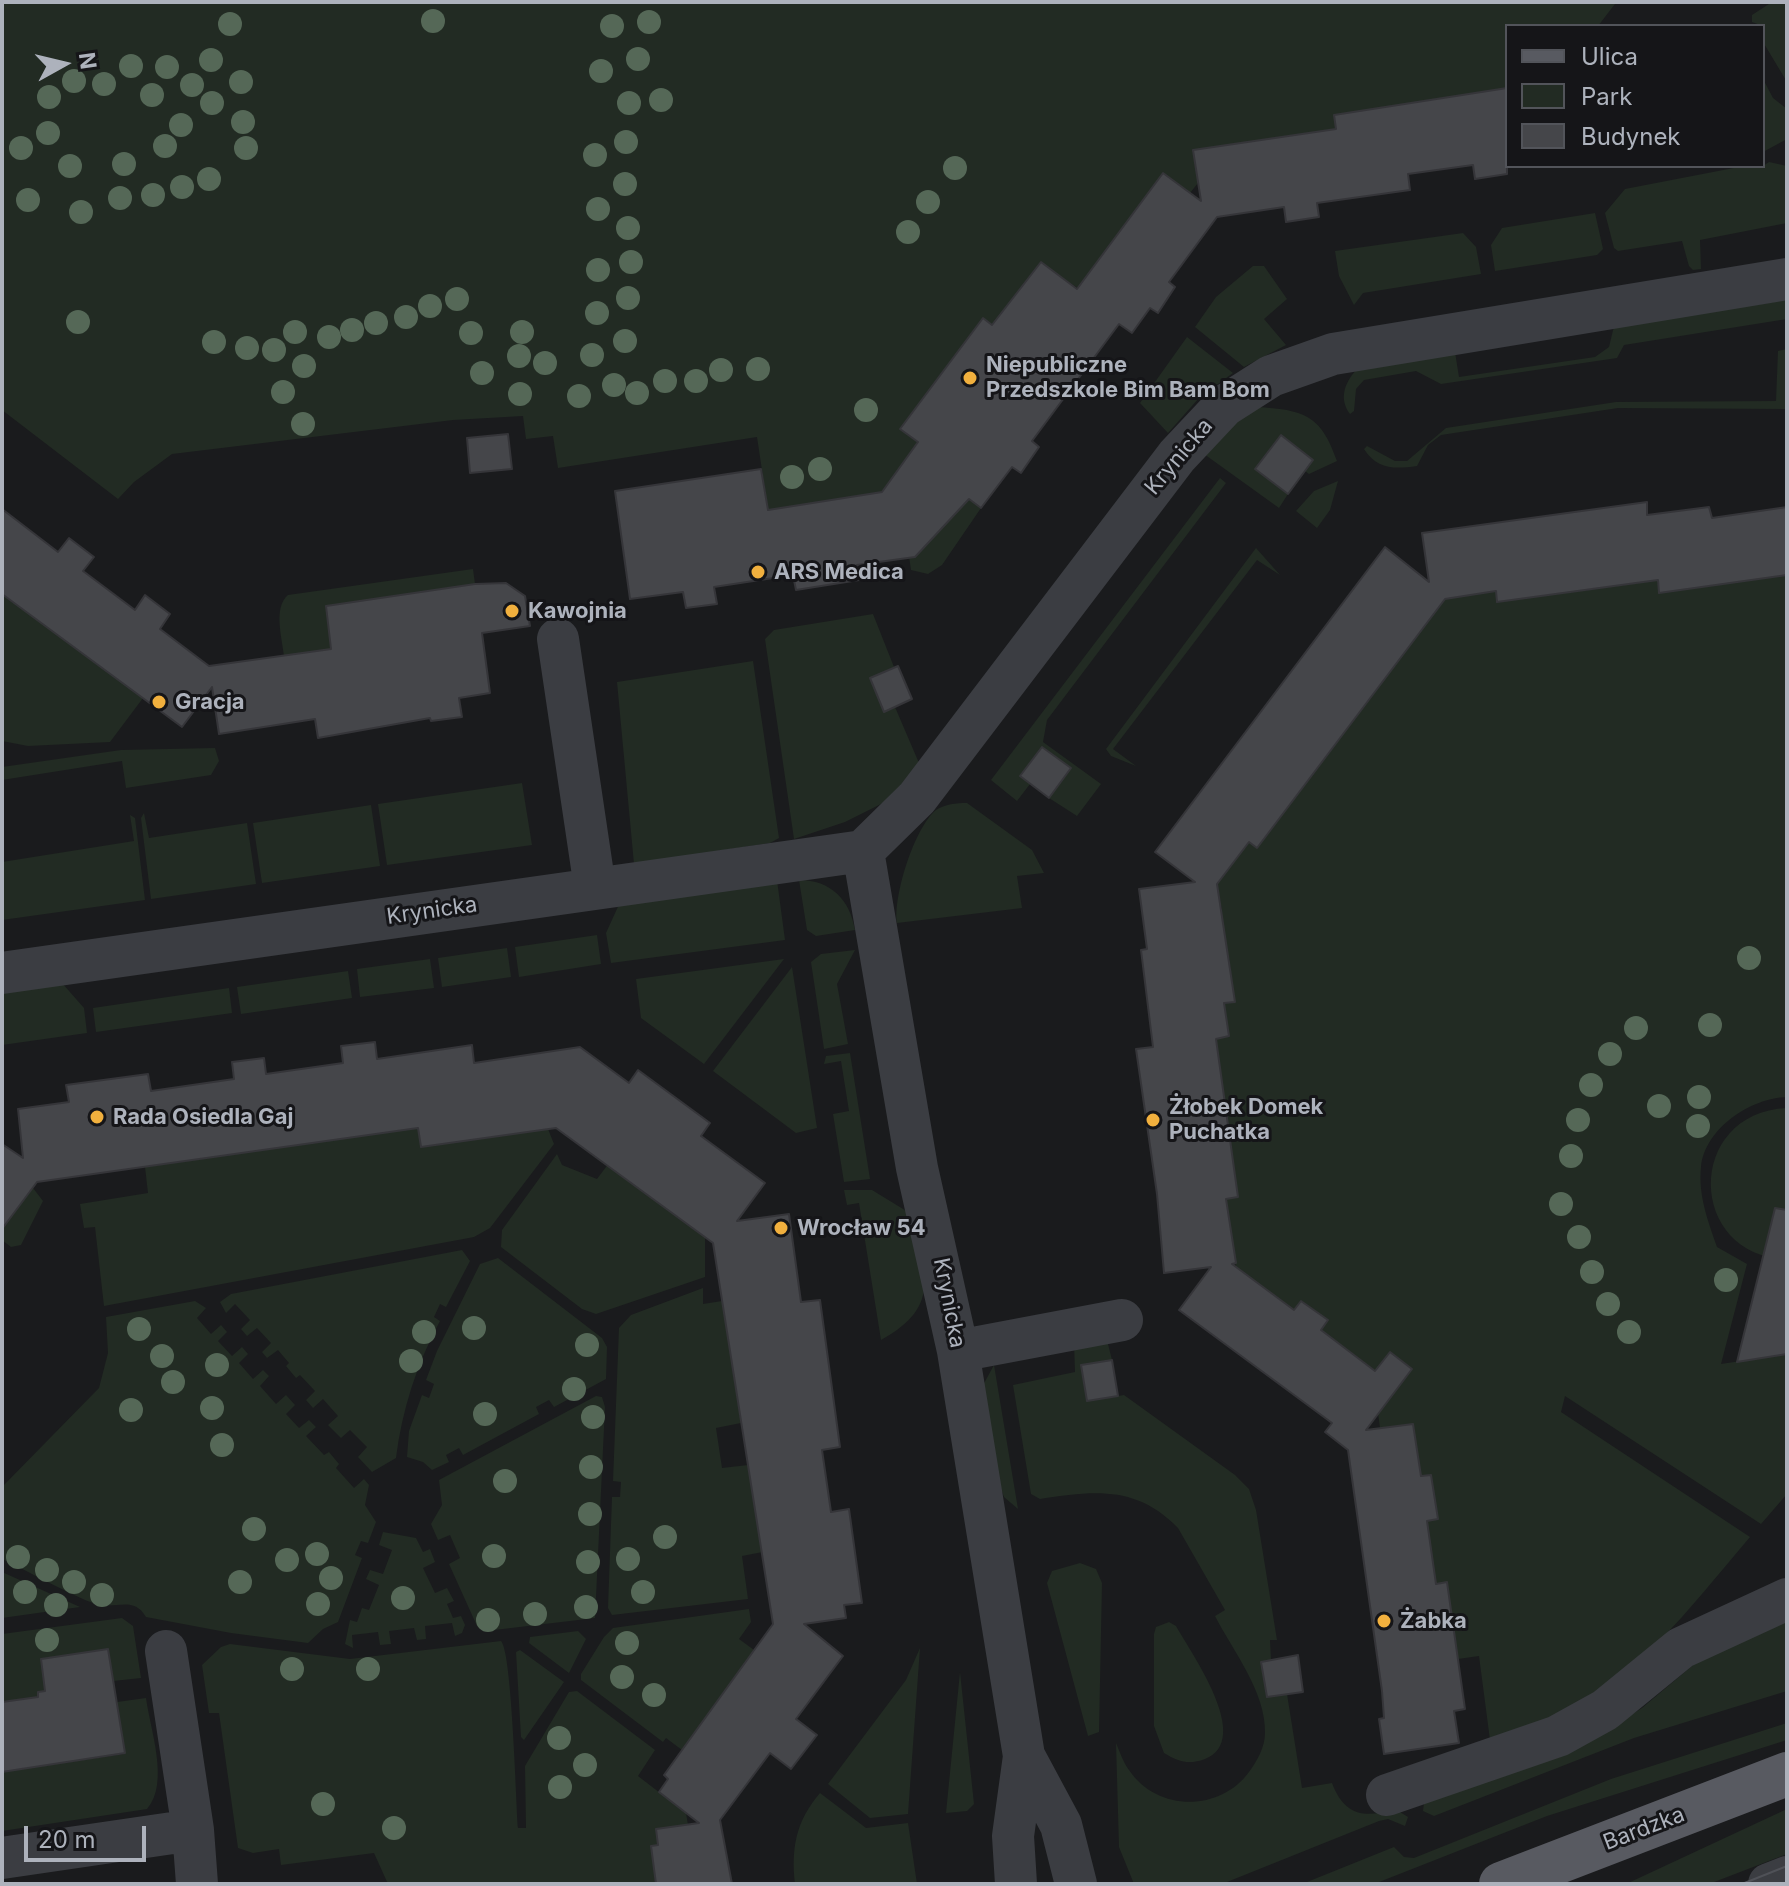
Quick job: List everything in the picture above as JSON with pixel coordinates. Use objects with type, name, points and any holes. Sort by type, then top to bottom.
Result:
[{"type":"main road","name":"Bardzka","points":[[1501,1884],[1787,1774]]},
{"type":"street","name":"Krynicka","points":[[2,973],[863,851],[917,798],[1177,456],[1224,406],[1271,376],[1333,354],[1787,279]]},
{"type":"street","points":[[558,639],[595,888]]},
{"type":"street","name":"Krynicka","points":[[863,851],[917,1168],[958,1351],[1024,1756],[1013,1836],[1016,1884]]},
{"type":"street","points":[[958,1351],[1122,1320]]},
{"type":"street","points":[[1387,1795],[1558,1736],[1605,1710],[1681,1648],[1787,1599]]},
{"type":"street","points":[[166,1651],[193,1830],[197,1884]]},
{"type":"street","name":"Krynicka","points":[[1024,1756],[1061,1825],[1076,1884]]},
{"type":"street","points":[[2,1858],[193,1830]]},
{"type":"street","points":[[1769,1884],[1787,1877]]},
{"type":"green space","points":[[2,2],[1615,4],[1600,24],[1505,24],[1505,88],[1334,115],[1336,129],[1193,150],[1198,183],[1190,193],[1163,173],[1078,288],[1059,276],[1018,344],[983,319],[901,429],[936,454],[928,465],[910,453],[882,492],[768,510],[757,437],[558,468],[553,436],[526,439],[523,416],[453,420],[172,454],[134,482],[118,499],[2,410]]},
{"type":"green space","points":[[1772,2],[1787,2],[1787,82],[1765,45],[1765,24],[1752,22],[1752,15]]},
{"type":"green space","points":[[1765,83],[1773,98],[1787,109],[1787,139],[1765,151]]},
{"type":"green space","points":[[1769,162],[1787,166],[1787,223],[1700,240],[1701,269],[1693,270],[1689,266],[1682,241],[1618,251],[1614,248],[1605,213],[1625,189],[1734,168],[1765,168]]},
{"type":"green space","points":[[1595,213],[1603,249],[1597,255],[1495,271],[1491,245],[1502,228]]},
{"type":"green space","points":[[1463,233],[1476,247],[1481,274],[1363,293],[1354,305],[1339,276],[1335,251]]},
{"type":"green space","points":[[1253,266],[1264,266],[1287,299],[1264,319],[1286,345],[1244,367],[1195,327],[1216,297]]},
{"type":"green space","points":[[1787,300],[1787,319],[1624,345],[1617,358],[1441,384],[1416,371],[1364,380],[1356,389],[1354,411],[1350,414],[1345,403],[1346,386],[1356,370],[1455,352],[1459,377],[1595,357],[1609,347],[1614,326]]},
{"type":"green space","points":[[1187,337],[1233,373],[1199,398],[1168,433],[1140,403]]},
{"type":"green space","points":[[1787,349],[1787,409],[1618,408],[1441,435],[1428,445],[1417,466],[1409,467],[1381,464],[1364,449],[1367,446],[1395,461],[1407,461],[1446,428],[1616,402],[1776,401],[1778,351]]},
{"type":"green space","points":[[1257,407],[1298,413],[1317,424],[1337,461],[1309,474],[1305,471],[1313,460],[1282,436],[1288,494],[1279,508],[1204,454],[1232,424]]},
{"type":"green space","points":[[1220,478],[1226,483],[1047,720],[1043,742],[1101,784],[1077,816],[1049,798],[1071,768],[1043,747],[1020,775],[1030,784],[1017,801],[991,780]]},
{"type":"green space","points":[[1338,481],[1330,510],[1317,528],[1296,511],[1314,491]]},
{"type":"green space","points":[[969,499],[981,508],[942,565],[928,574],[911,570],[904,522],[935,536]]},
{"type":"green space","points":[[1256,548],[1280,575],[1257,560],[1113,749],[1136,766],[1111,756],[1106,749]]},
{"type":"green space","points":[[473,569],[475,584],[327,606],[331,649],[284,656],[280,615],[283,601],[288,595]]},
{"type":"green space","points":[[1656,569],[1659,592],[1787,575],[1787,1097],[1745,1109],[1720,1128],[1704,1153],[1700,1177],[1704,1208],[1717,1247],[1747,1264],[1721,1364],[1787,1354],[1787,1494],[1761,1524],[1565,1396],[1561,1412],[1750,1537],[1660,1641],[1610,1685],[1549,1722],[1490,1740],[1479,1656],[1458,1659],[1447,1583],[1436,1584],[1427,1521],[1438,1519],[1431,1475],[1421,1476],[1413,1424],[1380,1428],[1378,1413],[1397,1387],[1321,1330],[1327,1320],[1302,1301],[1294,1310],[1236,1267],[1226,1199],[1238,1197],[1216,1039],[1229,1036],[1224,1003],[1235,1001],[1229,958],[1217,959],[1211,912],[1222,910],[1217,884],[1249,842],[1257,848],[1445,599],[1496,591],[1498,602],[1639,583]]},
{"type":"green space","points":[[2,594],[143,698],[110,742],[28,746],[2,741]]},
{"type":"green space","points":[[873,614],[894,667],[870,678],[885,711],[895,707],[919,763],[889,800],[845,822],[794,839],[765,639],[774,630]]},
{"type":"green space","points":[[753,661],[779,838],[770,843],[634,864],[617,682]]},
{"type":"green space","points":[[215,748],[219,761],[211,775],[126,788],[122,761],[2,780],[2,767],[121,750]]},
{"type":"green space","points":[[522,783],[532,845],[387,865],[378,804]]},
{"type":"green space","points":[[967,803],[1032,850],[1044,873],[1017,876],[1022,908],[897,923],[902,881],[920,832],[936,810],[951,804]]},
{"type":"green space","points":[[371,805],[380,866],[262,883],[253,823]]},
{"type":"green space","points":[[144,813],[149,838],[247,823],[256,884],[151,899],[141,818]]},
{"type":"green space","points":[[130,815],[135,818],[145,900],[2,920],[2,862],[134,841]]},
{"type":"green space","points":[[777,880],[785,940],[611,963],[606,933],[621,900]]},
{"type":"green space","points":[[799,880],[821,884],[837,894],[849,910],[855,930],[816,936],[807,930]]},
{"type":"green space","points":[[597,935],[601,964],[519,977],[515,947]]},
{"type":"green space","points":[[507,948],[511,977],[442,987],[438,958]]},
{"type":"green space","points":[[855,950],[837,984],[848,1044],[824,1049],[811,962],[821,954]]},
{"type":"green space","points":[[430,959],[434,988],[360,997],[357,969]]},
{"type":"green space","points":[[784,959],[704,1064],[641,1018],[636,979]]},
{"type":"green space","points":[[792,967],[817,1128],[796,1133],[713,1071]]},
{"type":"green space","points":[[348,971],[352,998],[241,1014],[237,987]]},
{"type":"green space","points":[[62,983],[84,1008],[87,1033],[2,1045],[2,992]]},
{"type":"green space","points":[[229,988],[232,1013],[96,1032],[93,1008]]},
{"type":"green space","points":[[850,1053],[870,1179],[844,1182],[833,1114],[849,1111],[841,1061],[824,1064],[826,1056]]},
{"type":"green space","points":[[1787,1108],[1787,1259],[1754,1252],[1730,1235],[1716,1212],[1711,1185],[1715,1157],[1729,1133],[1753,1116]]},
{"type":"green space","points":[[418,1128],[548,1129],[554,1144],[490,1228],[474,1237],[104,1306],[95,1227],[84,1228],[80,1204],[148,1193],[145,1167]]},
{"type":"green space","points":[[557,1154],[562,1165],[597,1179],[612,1159],[705,1237],[705,1277],[596,1314],[582,1309],[501,1247],[502,1230]]},
{"type":"green space","points":[[33,1188],[43,1201],[21,1245],[11,1247],[2,1240],[2,1229]]},
{"type":"green space","points":[[844,1190],[872,1190],[908,1212],[920,1252],[924,1285],[922,1299],[901,1327],[881,1340],[859,1203],[847,1205]]},
{"type":"green space","points":[[462,1250],[470,1261],[446,1307],[440,1304],[434,1317],[440,1321],[412,1387],[396,1458],[372,1472],[358,1457],[367,1447],[350,1430],[341,1438],[328,1425],[338,1416],[323,1399],[313,1408],[306,1400],[315,1391],[300,1375],[296,1378],[278,1350],[267,1358],[262,1352],[271,1343],[257,1328],[247,1336],[241,1329],[250,1320],[235,1304],[226,1313],[220,1302],[231,1294]]},
{"type":"green space","points":[[498,1258],[602,1338],[607,1347],[606,1379],[554,1407],[549,1400],[536,1407],[539,1414],[463,1455],[459,1448],[446,1455],[449,1462],[432,1470],[423,1462],[407,1457],[409,1431],[422,1395],[429,1398],[434,1384],[426,1380],[437,1351],[480,1264]]},
{"type":"green space","points":[[703,1288],[703,1304],[722,1301],[741,1423],[716,1428],[722,1468],[748,1465],[757,1520],[768,1551],[742,1556],[748,1599],[612,1615],[608,1608],[612,1497],[620,1497],[621,1482],[613,1481],[619,1328],[631,1315]]},
{"type":"green space","points":[[195,1301],[206,1308],[197,1318],[211,1334],[221,1325],[227,1332],[218,1341],[232,1356],[242,1347],[248,1354],[239,1363],[253,1379],[263,1370],[269,1376],[260,1386],[276,1404],[286,1395],[295,1405],[286,1414],[299,1428],[309,1420],[316,1427],[306,1436],[324,1455],[329,1452],[339,1464],[336,1468],[354,1488],[364,1479],[369,1485],[365,1505],[376,1522],[368,1543],[361,1541],[355,1555],[362,1558],[338,1622],[323,1629],[308,1643],[146,1617],[131,1605],[100,1605],[2,1559],[2,1487],[99,1388],[108,1353],[106,1317]]},
{"type":"green space","points":[[1074,1343],[1108,1344],[1112,1360],[1081,1365],[1087,1401],[1124,1395],[1235,1475],[1249,1489],[1256,1510],[1277,1640],[1270,1640],[1271,1660],[1261,1662],[1267,1697],[1287,1694],[1302,1788],[1332,1783],[1349,1808],[1365,1814],[1395,1809],[1408,1817],[1405,1826],[1388,1819],[1379,1821],[1222,1884],[1134,1884],[1119,1847],[1116,1743],[1129,1770],[1155,1794],[1189,1802],[1206,1800],[1237,1785],[1249,1772],[1264,1743],[1264,1718],[1247,1672],[1215,1616],[1225,1610],[1178,1528],[1146,1504],[1114,1494],[1078,1494],[1040,1499],[1031,1494],[1013,1385],[1075,1372]]},
{"type":"green space","points":[[994,1365],[1018,1509],[1004,1497],[1000,1486],[982,1387]]},
{"type":"green space","points":[[596,1396],[602,1397],[605,1407],[595,1618],[486,1631],[477,1626],[449,1564],[460,1558],[450,1535],[438,1540],[431,1524],[442,1505],[439,1480]]},
{"type":"green space","points":[[383,1532],[416,1538],[423,1552],[430,1549],[435,1562],[423,1568],[435,1593],[447,1588],[454,1601],[447,1604],[453,1618],[461,1616],[465,1625],[462,1633],[455,1636],[452,1623],[425,1626],[426,1639],[417,1640],[414,1628],[389,1631],[391,1644],[380,1645],[378,1632],[352,1635],[353,1648],[345,1644],[350,1620],[357,1622],[362,1608],[369,1610],[379,1585],[366,1579],[370,1570],[383,1574],[392,1550],[379,1545]]},
{"type":"green space","points":[[1080,1563],[1096,1569],[1102,1583],[1099,1732],[1088,1736],[1047,1583],[1052,1571]]},
{"type":"green space","points":[[2,1572],[80,1607],[2,1618]]},
{"type":"green space","points":[[749,1609],[751,1622],[739,1639],[754,1650],[682,1750],[666,1738],[663,1742],[581,1680],[581,1674],[613,1628]]},
{"type":"green space","points":[[122,1618],[133,1626],[141,1678],[113,1681],[107,1650],[42,1659],[45,1691],[38,1692],[38,1697],[2,1702],[2,1634]]},
{"type":"green space","points":[[1787,1621],[1787,1691],[1634,1738],[1434,1816],[1423,1811],[1424,1803],[1594,1738],[1642,1708],[1692,1666],[1721,1648]]},
{"type":"green space","points":[[1169,1622],[1176,1626],[1205,1675],[1221,1716],[1223,1734],[1218,1749],[1205,1759],[1194,1762],[1174,1759],[1164,1753],[1154,1726],[1154,1634],[1156,1627]]},
{"type":"green space","points":[[578,1631],[586,1639],[569,1673],[529,1643],[530,1637]]},
{"type":"green space","points":[[501,1641],[511,1698],[518,1828],[526,1828],[525,1766],[569,1692],[577,1691],[655,1750],[638,1776],[686,1813],[688,1825],[656,1830],[658,1845],[651,1846],[656,1884],[388,1884],[374,1853],[281,1865],[279,1849],[253,1853],[238,1848],[219,1713],[209,1713],[202,1665],[221,1647],[230,1644],[350,1659]]},
{"type":"green space","points":[[920,1648],[908,1814],[870,1818],[828,1784],[906,1680]]},
{"type":"green space","points":[[520,1650],[564,1682],[524,1740],[521,1737],[516,1652]]},
{"type":"green space","points":[[960,1672],[974,1804],[967,1811],[946,1813]]},
{"type":"green space","points":[[146,1698],[158,1771],[154,1798],[147,1809],[2,1831],[2,1772],[124,1754],[117,1702]]},
{"type":"green space","points":[[1787,1723],[1787,1740],[1547,1816],[1374,1884],[1302,1884],[1394,1847],[1404,1857],[1414,1858],[1611,1779]]},
{"type":"green space","points":[[820,1793],[866,1828],[908,1823],[917,1884],[795,1884],[795,1847],[800,1825]]},
{"type":"green space","points":[[1787,1809],[1787,1854],[1709,1884],[1626,1884]]},
{"type":"building","points":[[1505,88],[1507,174],[1475,179],[1473,165],[1408,174],[1410,190],[1317,203],[1319,217],[1286,222],[1284,207],[1217,217],[1169,282],[1175,287],[1158,313],[1150,308],[1132,333],[1119,324],[1032,441],[1039,447],[1021,473],[1012,467],[981,508],[969,499],[915,557],[857,565],[859,580],[796,590],[793,575],[714,587],[717,604],[686,608],[683,592],[630,599],[615,491],[761,469],[768,510],[882,492],[918,442],[900,429],[983,318],[992,325],[1041,262],[1077,289],[1163,173],[1201,201],[1193,150],[1336,129],[1334,115]]},
{"type":"building","points":[[508,434],[512,469],[470,473],[467,438]]},
{"type":"building","points":[[1281,435],[1313,460],[1288,494],[1255,469]]},
{"type":"building","points":[[1647,502],[1647,515],[1709,507],[1712,518],[1787,507],[1787,575],[1659,593],[1658,580],[1497,602],[1496,591],[1445,599],[1257,848],[1249,842],[1217,884],[1235,1002],[1224,1003],[1229,1036],[1216,1039],[1238,1197],[1226,1199],[1236,1263],[1232,1264],[1294,1310],[1301,1301],[1328,1320],[1321,1330],[1375,1371],[1390,1352],[1412,1369],[1366,1430],[1413,1424],[1421,1476],[1431,1475],[1438,1519],[1427,1521],[1436,1584],[1447,1582],[1465,1709],[1454,1711],[1459,1743],[1384,1754],[1379,1719],[1384,1718],[1382,1691],[1348,1450],[1325,1432],[1332,1423],[1179,1310],[1211,1267],[1164,1273],[1157,1194],[1136,1049],[1153,1047],[1141,950],[1147,949],[1139,889],[1195,882],[1155,852],[1385,547],[1429,582],[1422,533]]},
{"type":"building","points":[[2,509],[58,552],[69,538],[94,557],[83,571],[135,610],[145,595],[170,614],[160,629],[209,666],[331,649],[326,606],[475,584],[506,583],[525,596],[530,626],[482,633],[490,693],[459,698],[462,717],[431,721],[430,718],[318,738],[315,719],[219,734],[212,687],[182,727],[2,594]]},
{"type":"building","points":[[898,666],[912,699],[884,712],[870,678]]},
{"type":"building","points":[[1042,747],[1071,768],[1049,798],[1020,776]]},
{"type":"building","points":[[375,1042],[377,1059],[472,1045],[474,1063],[580,1047],[629,1083],[638,1070],[710,1123],[701,1136],[765,1183],[737,1221],[789,1214],[801,1302],[820,1300],[840,1447],[822,1450],[831,1512],[849,1509],[862,1603],[844,1605],[846,1618],[804,1624],[843,1656],[796,1719],[817,1735],[791,1769],[770,1753],[720,1820],[732,1884],[656,1884],[651,1846],[658,1845],[656,1829],[699,1823],[659,1792],[668,1779],[664,1775],[773,1624],[713,1243],[556,1128],[421,1147],[418,1128],[37,1182],[2,1229],[2,1144],[23,1158],[18,1109],[69,1102],[66,1085],[148,1074],[151,1091],[234,1079],[232,1062],[264,1058],[266,1074],[343,1063],[341,1046]]},
{"type":"building","points":[[1775,1208],[1787,1210],[1787,1354],[1737,1362]]},
{"type":"building","points":[[1112,1360],[1118,1396],[1087,1401],[1081,1365]]},
{"type":"building","points":[[108,1649],[125,1753],[2,1772],[2,1702],[38,1697],[38,1692],[45,1691],[41,1659]]},
{"type":"building","points":[[1298,1655],[1303,1692],[1267,1697],[1261,1662]]},
{"type":"tram line","points":[[1742,1884],[1787,1866]]},
{"type":"place","name":"Niepubliczne Przedszkole Bim Bam Bom","points":[[970,378]]},
{"type":"place","name":"ARS Medica","points":[[758,572]]},
{"type":"place","name":"Kawojnia","points":[[512,611]]},
{"type":"place","name":"Gracja","points":[[159,702]]},
{"type":"place","name":"Rada Osiedla Gaj","points":[[97,1117]]},
{"type":"place","name":"Żłobek Domek Puchatka","points":[[1153,1120]]},
{"type":"place","name":"Wrocław 54","points":[[781,1228]]},
{"type":"place","name":"Żabka","points":[[1384,1621]]}]
